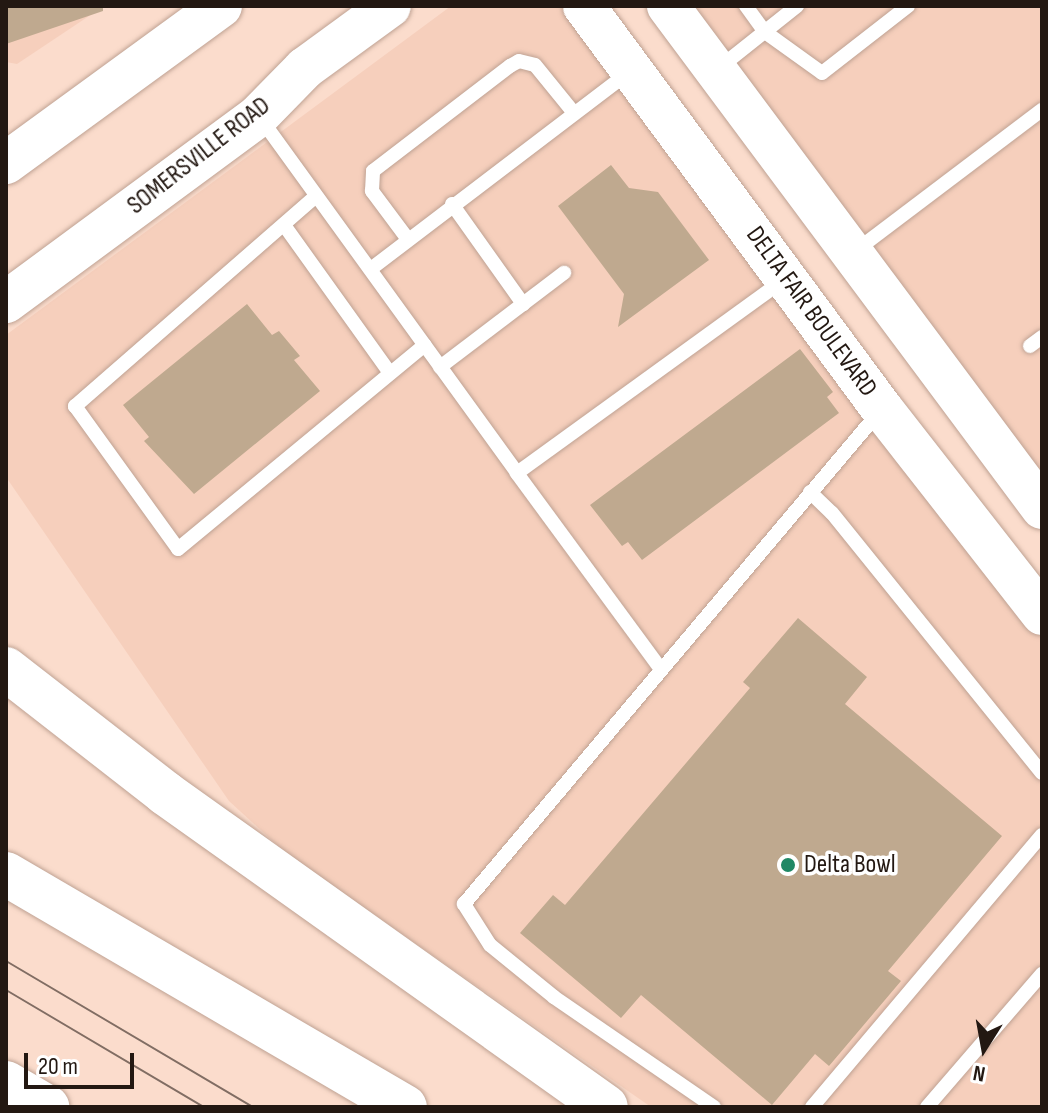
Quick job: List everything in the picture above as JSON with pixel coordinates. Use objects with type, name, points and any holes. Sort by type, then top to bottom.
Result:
[{"type":"highway","points":[[6,669],[165,793],[606,1107]]},
{"type":"highway","points":[[6,874],[405,1107]]},
{"type":"highway","points":[[6,1083],[47,1107]]},
{"type":"main road","name":"SOMERSVILLE ROAD","points":[[6,302],[258,116],[305,68],[390,6]]},
{"type":"main road","name":"DELTA FAIR BOULEVARD","points":[[584,6],[912,449],[1042,614]]},
{"type":"main road","points":[[668,6],[1042,508]]},
{"type":"main road","points":[[6,163],[216,7]]},
{"type":"main road","points":[[912,449],[966,407]]},
{"type":"lane","points":[[746,6],[765,32],[822,73],[908,6]]},
{"type":"lane","points":[[715,71],[797,6]]},
{"type":"lane","points":[[407,238],[372,191],[373,171],[510,66],[519,61],[535,65],[574,113]]},
{"type":"lane","points":[[372,268],[407,238],[632,70]]},
{"type":"lane","points":[[852,253],[1042,110]]},
{"type":"lane","points":[[258,116],[372,268],[440,367],[660,668]]},
{"type":"lane","points":[[316,196],[75,406],[178,549],[425,345]]},
{"type":"lane","points":[[452,204],[523,304]]},
{"type":"lane","points":[[284,225],[390,373]]},
{"type":"lane","points":[[440,367],[564,273]]},
{"type":"lane","points":[[517,473],[786,278]]},
{"type":"lane","points":[[714,1107],[554,997],[490,945],[464,904],[614,722],[882,409]]},
{"type":"lane","points":[[810,492],[832,513],[1042,773]]},
{"type":"lane","points":[[812,1107],[1042,835]]},
{"type":"lane","points":[[927,1107],[1042,974]]},
{"type":"shaded area","points":[[6,6],[104,6],[17,64],[6,62]]},
{"type":"shaded area","points":[[451,6],[563,6],[1042,635],[1042,1107],[651,1107],[287,854],[229,801],[6,477],[6,335]]},
{"type":"shaded area","points":[[668,6],[1042,6],[1042,508]]},
{"type":"building","points":[[6,6],[103,6],[103,11],[6,44]]},
{"type":"building","points":[[611,165],[629,188],[658,192],[709,260],[618,327],[624,294],[558,206]]},
{"type":"building","points":[[247,304],[272,335],[279,331],[300,356],[294,360],[320,391],[194,494],[144,441],[149,437],[123,405]]},
{"type":"building","points":[[800,349],[833,392],[827,397],[839,413],[642,560],[628,542],[622,546],[590,505]]},
{"type":"building","name":"Delta Bowl","points":[[798,618],[867,677],[845,704],[1002,836],[888,971],[901,981],[829,1066],[815,1054],[772,1105],[641,995],[621,1018],[520,933],[553,895],[565,905],[750,688],[743,682]]},
{"type":"tram line","points":[[6,961],[253,1107]]},
{"type":"tram line","points":[[6,990],[204,1107]]},
{"type":"place","name":"Delta Bowl","points":[[788,865]]}]
